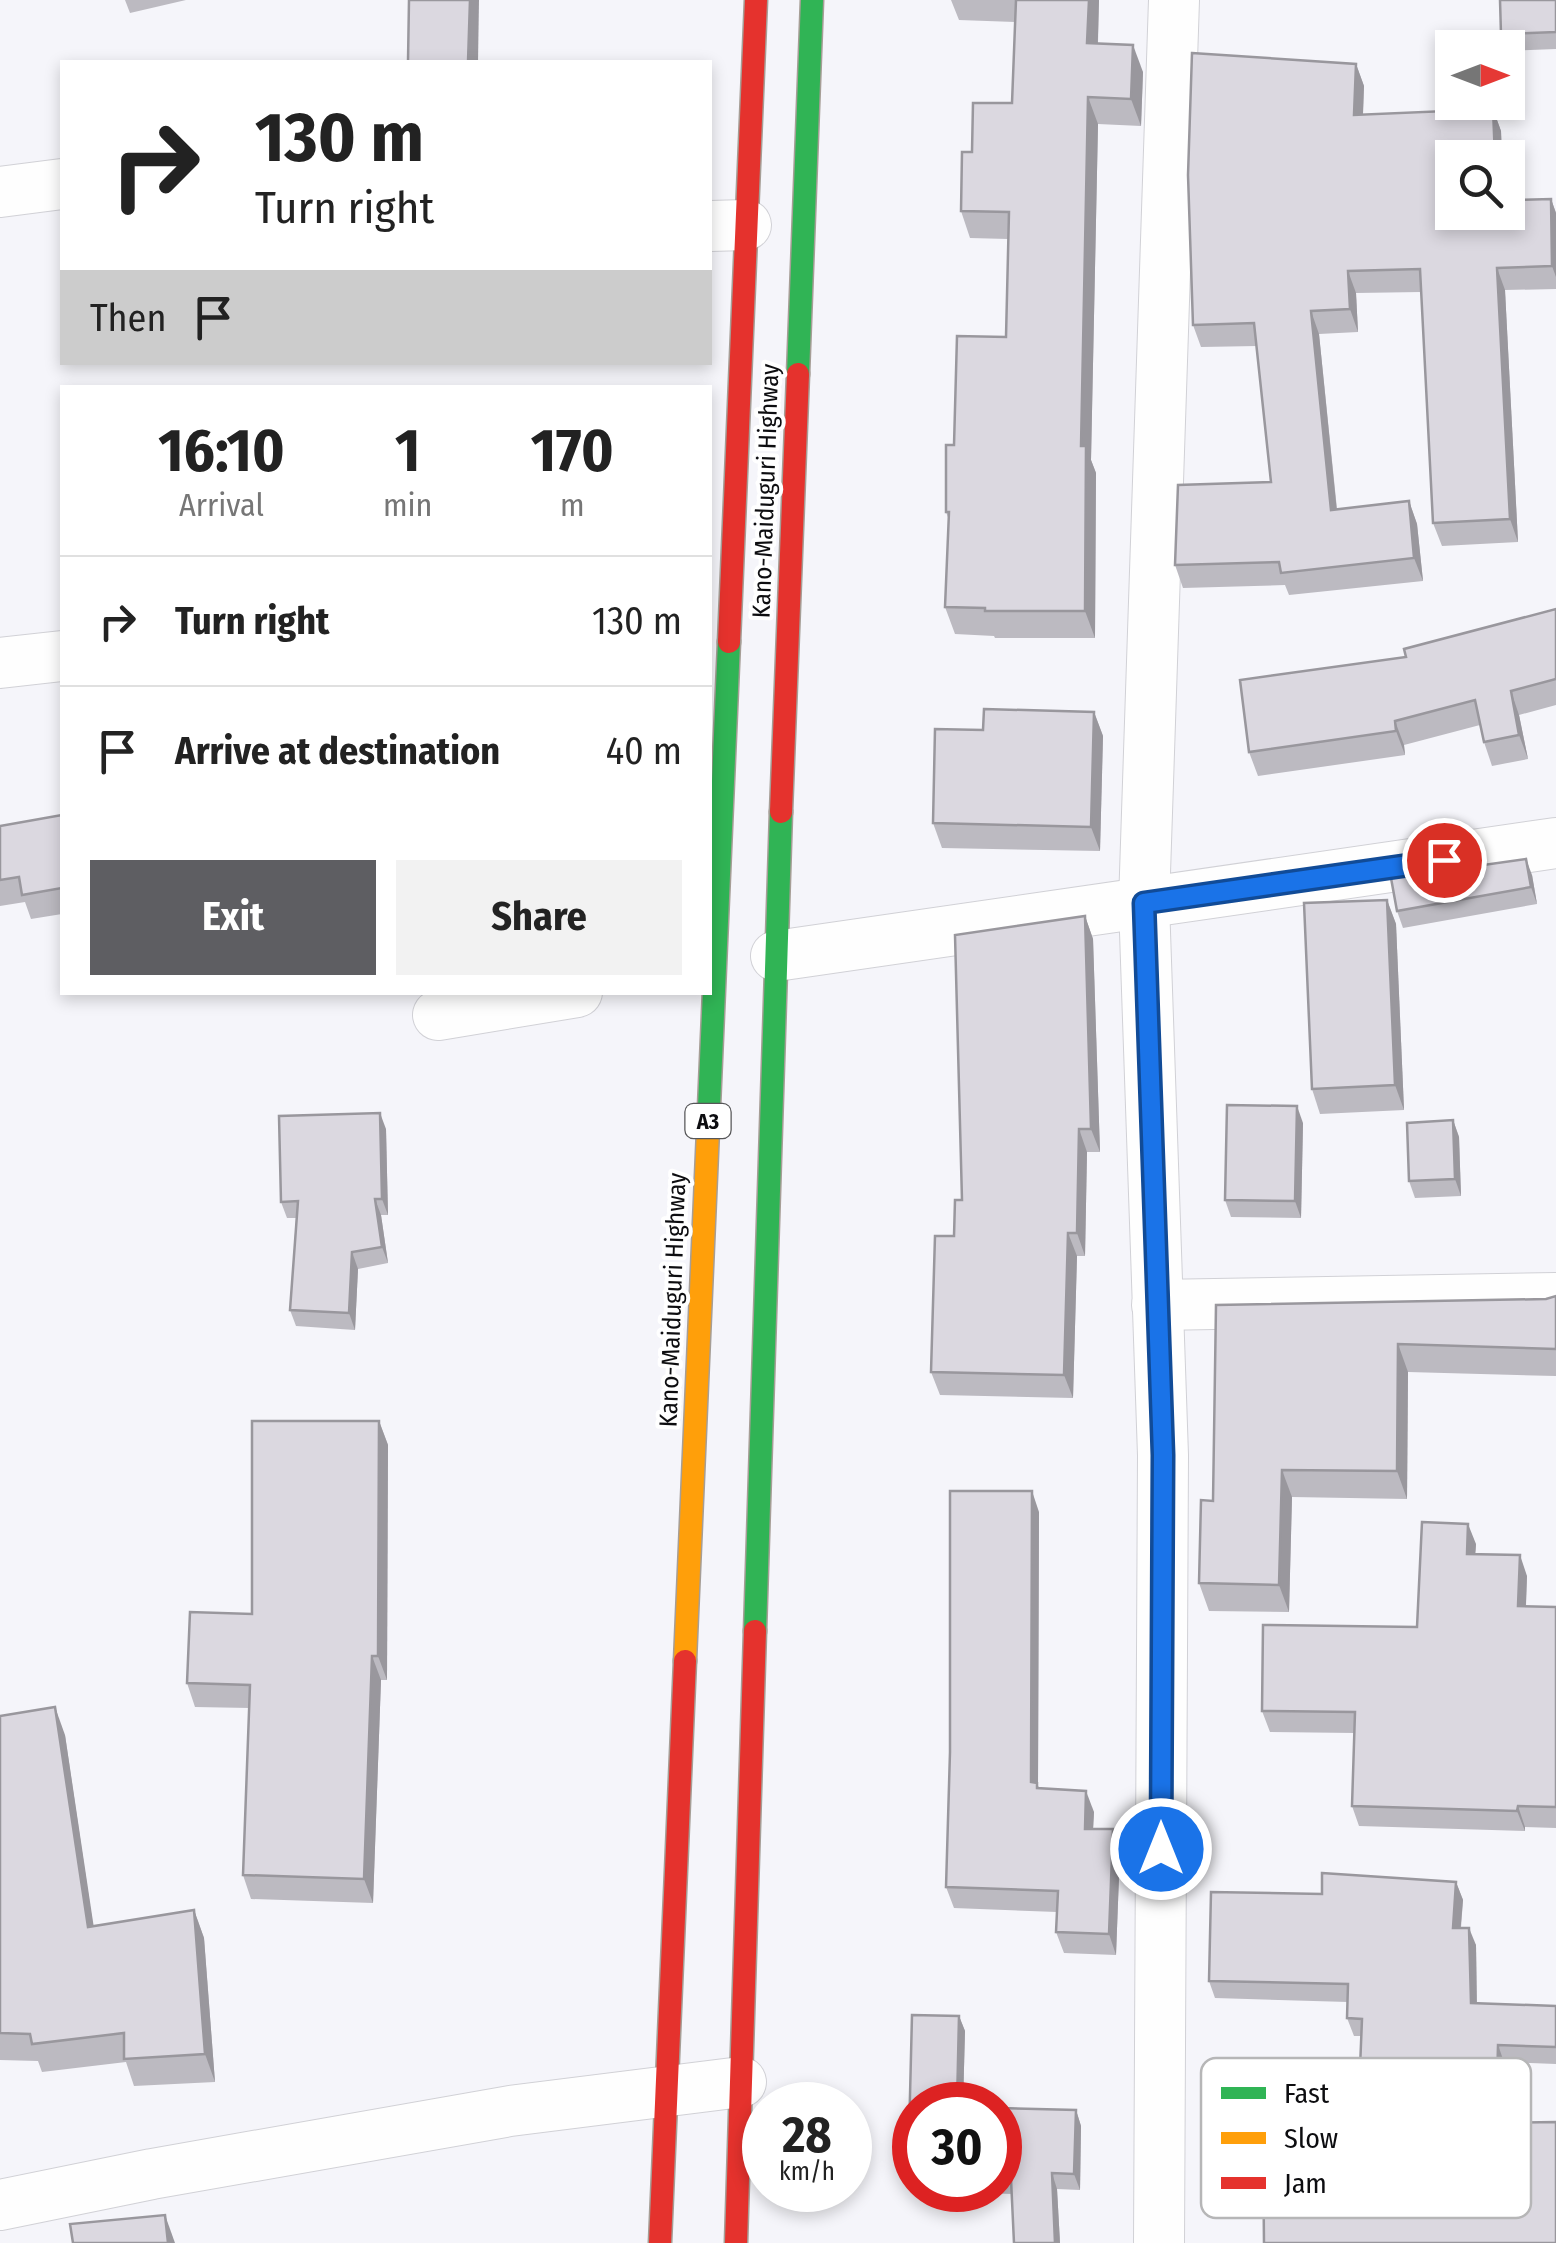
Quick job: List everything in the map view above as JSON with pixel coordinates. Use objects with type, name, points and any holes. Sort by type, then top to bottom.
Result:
[{"type":"highway","name":"Kano-Maiduguri Highway","points":[[712,970],[728,226],[756,0]]},
{"type":"highway","name":"Kano-Maiduguri Highway","points":[[736,2243],[776,956],[812,0]]},
{"type":"highway","name":"Kano-Maiduguri Highway","points":[[660,2243],[711,995]]},
{"type":"street","points":[[1160,2243],[1163,1455],[1144,903],[1174,0]]},
{"type":"street","points":[[0,192],[60,184]]},
{"type":"street","points":[[0,663],[60,656]]},
{"type":"street","points":[[776,956],[1556,843]]},
{"type":"street","points":[[438,1015],[558,995]]},
{"type":"street","points":[[1157,1305],[1556,1298]]},
{"type":"street","points":[[0,2205],[510,2111],[741,2082]]},
{"type":"building","points":[[409,0],[470,0],[468,60],[408,60]]},
{"type":"building","points":[[1016,0],[1089,0],[1087,43],[1133,45],[1131,99],[1088,97],[1081,446],[1086,446],[1085,611],[945,607],[949,512],[946,445],[954,445],[957,336],[1006,337],[1009,212],[961,211],[962,152],[972,152],[973,103],[1012,103]]},
{"type":"building","points":[[1500,0],[1556,0],[1556,32],[1501,30]]},
{"type":"building","points":[[1192,53],[1356,64],[1354,115],[1435,112],[1435,120],[1493,120],[1494,140],[1435,140],[1435,230],[1525,230],[1525,200],[1551,199],[1552,266],[1497,268],[1510,519],[1433,523],[1420,269],[1348,271],[1350,309],[1311,311],[1331,510],[1409,501],[1414,558],[1281,573],[1279,562],[1175,565],[1178,485],[1271,482],[1254,323],[1193,325],[1188,175]]},
{"type":"building","points":[[1556,609],[1556,679],[1511,691],[1519,735],[1484,742],[1475,700],[1395,721],[1396,731],[1249,752],[1240,680],[1406,657],[1404,649]]},
{"type":"building","points":[[984,709],[1094,712],[1091,827],[933,823],[935,729],[983,730]]},
{"type":"building","points":[[60,815],[60,888],[22,895],[19,877],[0,880],[0,826]]},
{"type":"building","points":[[1526,859],[1531,887],[1397,911],[1391,878]]},
{"type":"building","points":[[1387,900],[1395,1085],[1312,1089],[1304,903]]},
{"type":"building","points":[[1085,916],[1091,1129],[1079,1129],[1077,1233],[1068,1233],[1064,1375],[931,1372],[935,1236],[954,1236],[955,1200],[962,1200],[955,935]]},
{"type":"building","points":[[1227,1105],[1297,1106],[1295,1201],[1225,1200]]},
{"type":"building","points":[[380,1113],[382,1199],[375,1199],[382,1247],[352,1252],[349,1313],[290,1310],[298,1201],[281,1202],[279,1116]]},
{"type":"building","points":[[1453,1120],[1455,1179],[1409,1181],[1407,1123]]},
{"type":"building","points":[[1556,1296],[1556,1349],[1398,1344],[1397,1471],[1282,1470],[1279,1585],[1199,1583],[1201,1500],[1213,1501],[1216,1305]]},
{"type":"building","points":[[252,1421],[379,1421],[378,1656],[372,1656],[364,1879],[243,1875],[250,1685],[187,1683],[190,1612],[252,1614]]},
{"type":"building","points":[[950,1491],[1032,1491],[1031,1782],[1037,1783],[1037,1788],[1086,1791],[1085,1829],[1113,1829],[1109,1934],[1056,1932],[1058,1891],[946,1887]]},
{"type":"building","points":[[1422,1522],[1468,1524],[1467,1554],[1520,1555],[1518,1606],[1556,1607],[1556,1807],[1518,1806],[1517,1811],[1352,1806],[1355,1712],[1262,1711],[1263,1625],[1417,1627]]},
{"type":"building","points":[[55,1707],[88,1927],[194,1910],[205,2054],[124,2059],[124,2033],[32,2044],[30,2034],[0,2033],[0,1716]]},
{"type":"building","points":[[1322,1873],[1456,1882],[1453,1928],[1469,1928],[1471,2003],[1556,2006],[1556,2047],[1498,2045],[1498,2058],[1360,2058],[1362,2019],[1347,2018],[1348,1984],[1209,1981],[1211,1892],[1322,1894]]},
{"type":"building","points":[[912,2015],[959,2016],[958,2082],[910,2082]]},
{"type":"building","points":[[1022,2109],[1076,2110],[1074,2174],[1052,2173],[1055,2243],[1014,2243],[1013,2212],[1022,2212]]},
{"type":"building","points":[[1531,2122],[1556,2122],[1556,2243],[1264,2243],[1264,2218],[1531,2218]]},
{"type":"building","points":[[165,2215],[168,2243],[73,2243],[70,2224]]},
{"type":"traffic: fast","points":[[798,374],[812,0]]},
{"type":"traffic: fast","points":[[708,1130],[729,642]]},
{"type":"traffic: fast","points":[[755,1631],[781,812]]},
{"type":"traffic: slow","points":[[685,1661],[708,1130]]},
{"type":"traffic: jam","points":[[729,642],[756,0]]},
{"type":"traffic: jam","points":[[781,812],[798,374]]},
{"type":"traffic: jam","points":[[736,2243],[755,1631]]},
{"type":"traffic: jam","points":[[660,2243],[685,1661]]},
{"type":"route","points":[[1161,1849],[1163,1455],[1144,903],[1444,860]]}]
